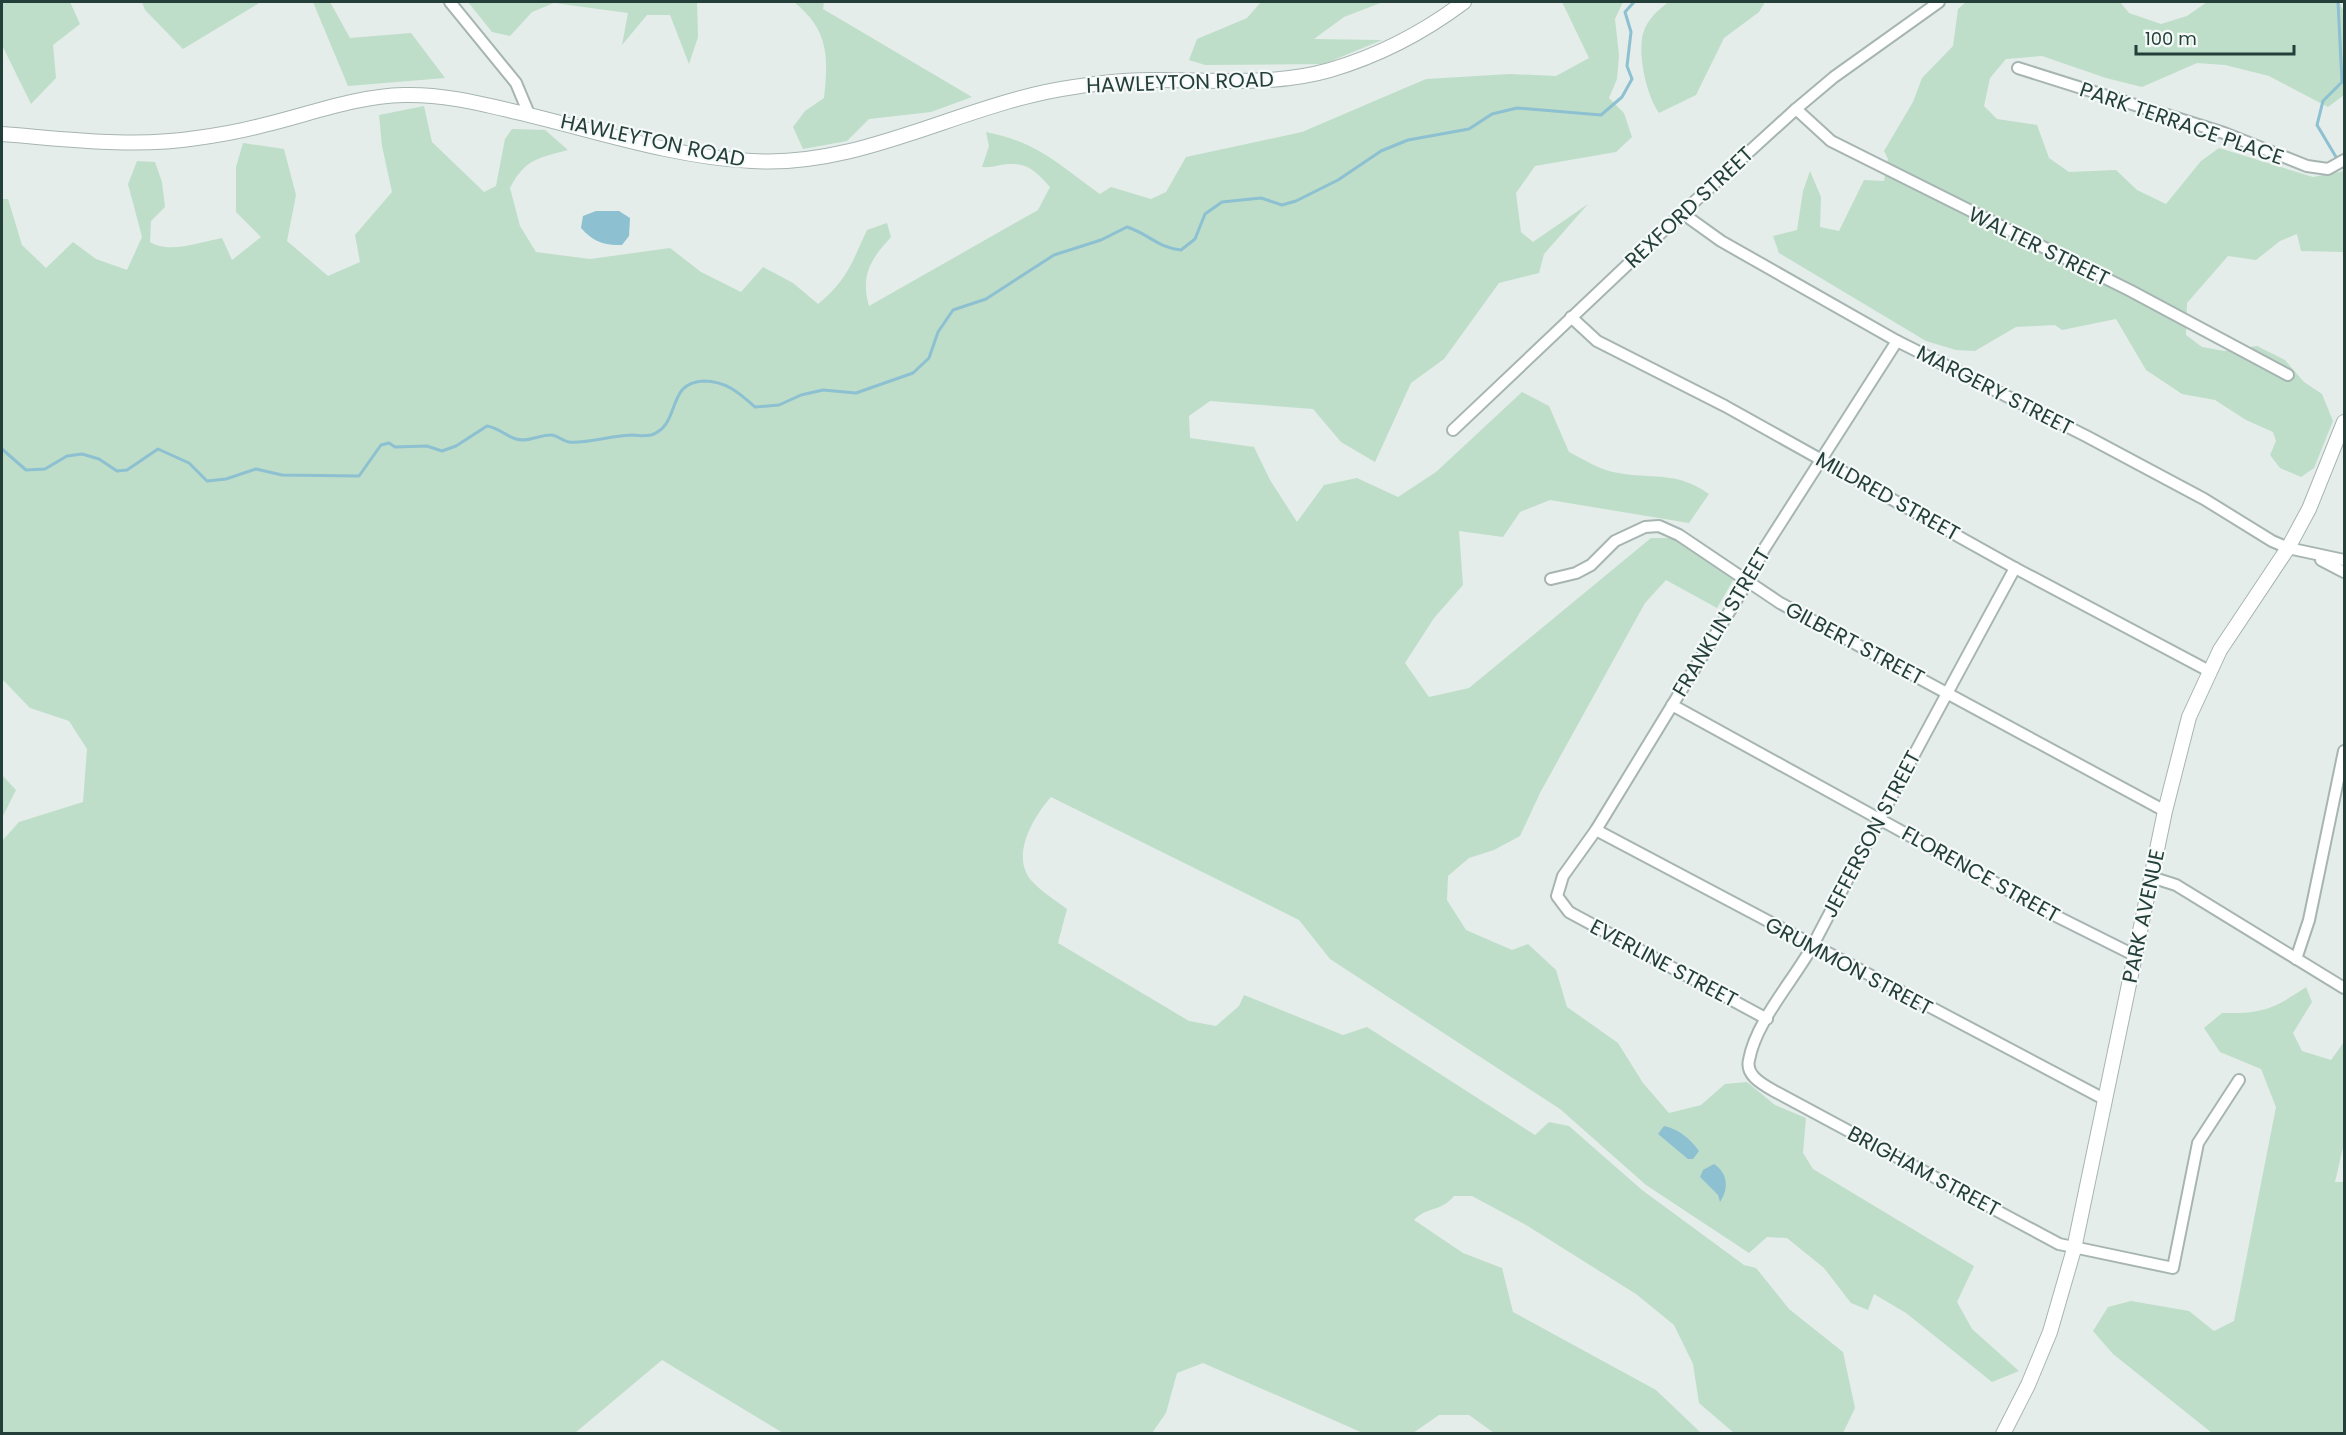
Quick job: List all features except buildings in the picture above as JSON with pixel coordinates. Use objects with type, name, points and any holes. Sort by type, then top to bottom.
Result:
[{"type":"street","points":[[450,2],[516,83],[529,114]]},
{"type":"street","name":"HAWLEYTON ROAD","points":[[2,134],[85,140],[177,141],[263,126],[341,104],[399,95],[463,100],[696,154],[753,161],[802,160],[872,144],[963,114],[1071,87],[1148,80],[1265,80],[1317,73],[1379,52],[1430,25],[1464,2]]},
{"type":"street","name":"REXFORD STREET","points":[[1453,430],[1571,316],[1796,109],[1834,77],[1940,2]]},
{"type":"street","name":"PARK TERRACE PLACE","points":[[2018,68],[2224,133],[2307,166],[2328,169],[2344,160]]},
{"type":"street","name":"WALTER STREET","points":[[1796,109],[1831,141],[2131,291],[2288,375]]},
{"type":"street","name":"MARGERY STREET","points":[[1682,213],[1721,241],[1897,341],[2086,436],[2204,499],[2288,548],[2313,555]]},
{"type":"street","name":"MILDRED STREET","points":[[1571,316],[1597,340],[1821,459],[2015,568],[2209,671]]},
{"type":"street","name":"FRANKLIN STREET","points":[[1563,905],[1557,896],[1563,876],[1596,830],[1748,581],[1764,549],[1897,341]]},
{"type":"street","name":"PARK AVENUE","points":[[2002,1434],[2028,1385],[2050,1332],[2074,1249],[2182,735],[2209,671],[2288,548],[2316,495],[2344,422]]},
{"type":"street","name":"GILBERT STREET","points":[[1551,579],[1576,573],[1591,565],[1615,541],[1645,527],[1659,526],[1679,535],[1780,603],[2165,811]]},
{"type":"street","points":[[2313,555],[2344,561]]},
{"type":"street","points":[[2313,555],[2344,572]]},
{"type":"street","name":"JEFFERSON STREET","points":[[1776,1092],[1759,1082],[1748,1066],[1754,1042],[1812,946],[2015,568]]},
{"type":"street","name":"FLORENCE STREET","points":[[1672,705],[2050,913],[2134,955]]},
{"type":"street","points":[[2296,959],[2309,920],[2344,751]]},
{"type":"street","name":"GRUMMON STREET","points":[[1596,830],[2104,1099]]},
{"type":"street","points":[[2151,877],[2176,885],[2344,988]]},
{"type":"street","name":"EVERLINE STREET","points":[[1563,905],[1569,912],[1606,933],[1767,1019]]},
{"type":"street","name":"BRIGHAM STREET","points":[[1776,1092],[2059,1244],[2074,1249],[2173,1268],[2198,1143],[2239,1080]]},
{"type":"green space","points":[[2,2],[70,2],[80,24],[53,45],[56,78],[31,104],[2,45]]},
{"type":"green space","points":[[142,2],[261,2],[183,49],[145,10]]},
{"type":"green space","points":[[313,2],[330,2],[350,38],[411,33],[445,78],[348,86]]},
{"type":"green space","points":[[468,2],[697,2],[698,37],[689,64],[670,15],[647,15],[622,45],[628,13],[554,3],[532,12],[510,36],[492,32]]},
{"type":"green space","points":[[794,2],[824,2],[823,9],[972,97],[931,112],[869,119],[847,141],[803,149],[793,127],[805,111],[824,98],[826,56],[824,44],[814,22]]},
{"type":"green space","points":[[1261,2],[1383,2],[1344,17],[1314,39],[1382,40],[1324,64],[1205,65],[1189,60],[1197,39],[1247,18]]},
{"type":"green space","points":[[1562,2],[1623,2],[1615,19],[1619,55],[1617,79],[1609,98],[1624,113],[1632,137],[1616,152],[1535,166],[1516,193],[1521,232],[1533,242],[1588,204],[1544,254],[1539,273],[1499,283],[1444,359],[1411,383],[1375,462],[1341,442],[1313,409],[1210,401],[1189,416],[1190,438],[1254,447],[1270,480],[1297,522],[1324,485],[1357,478],[1398,497],[1436,472],[1522,392],[1549,406],[1569,452],[1607,471],[1674,479],[1697,486],[1709,494],[1689,523],[1550,500],[1520,512],[1503,537],[1459,531],[1463,585],[1434,618],[1405,663],[1429,697],[1469,688],[1651,538],[1673,538],[1735,577],[1717,608],[1666,580],[1645,603],[1540,793],[1520,836],[1494,850],[1469,858],[1448,876],[1447,900],[1466,930],[1512,950],[1528,944],[1556,970],[1567,1007],[1618,1043],[1643,1083],[1669,1113],[1701,1105],[1725,1084],[1747,1082],[1775,1105],[1806,1118],[1803,1153],[1813,1169],[1974,1266],[1957,1302],[1972,1329],[2019,1371],[1992,1382],[1906,1313],[1874,1294],[1868,1310],[1851,1303],[1824,1268],[1787,1238],[1767,1237],[1749,1253],[1646,1185],[1560,1109],[1330,959],[1299,920],[1051,797],[1032,825],[1024,847],[1023,858],[1030,879],[1067,909],[1058,943],[1189,1021],[1216,1026],[1239,1006],[1244,995],[1343,1035],[1367,1027],[1535,1135],[1549,1122],[1569,1126],[1642,1190],[1744,1265],[1756,1268],[1789,1309],[1843,1352],[1855,1408],[1843,1433],[1734,1433],[1699,1403],[1693,1364],[1674,1325],[1636,1294],[1526,1225],[1472,1196],[1454,1196],[1444,1205],[1414,1220],[1463,1253],[1502,1268],[1513,1312],[1656,1390],[1701,1433],[1494,1433],[1469,1415],[1439,1415],[1413,1433],[1363,1433],[1203,1363],[1177,1373],[1166,1413],[1152,1433],[783,1433],[662,1360],[575,1433],[2,1434],[2,841],[19,822],[83,802],[87,749],[69,721],[30,708],[2,679],[2,199],[8,199],[22,245],[46,268],[73,242],[96,259],[127,270],[142,237],[128,184],[137,161],[155,162],[162,182],[165,207],[151,221],[150,242],[166,247],[176,247],[222,238],[232,260],[261,237],[236,212],[236,167],[243,143],[284,149],[296,195],[287,241],[328,276],[360,262],[355,235],[392,192],[382,146],[379,115],[424,106],[432,142],[484,192],[496,186],[505,139],[512,129],[545,130],[568,150],[533,161],[521,171],[510,188],[520,226],[536,252],[590,259],[670,248],[701,272],[741,292],[763,267],[793,283],[818,304],[842,279],[867,230],[887,223],[891,237],[873,260],[867,276],[869,306],[1038,210],[1050,187],[1033,170],[1017,164],[982,167],[989,146],[986,132],[1004,136],[1034,148],[1100,194],[1111,187],[1151,199],[1166,192],[1186,157],[1302,132],[1426,79],[1510,74],[1556,76],[1589,58]]},
{"type":"green space","points":[[1669,2],[1765,2],[1759,12],[1724,38],[1696,95],[1659,113],[1645,78],[1641,48],[1645,28],[1660,9]]},
{"type":"green space","points":[[1966,2],[2120,2],[2129,13],[2161,24],[2187,16],[2207,2],[2339,2],[2344,12],[2344,95],[2328,107],[2269,76],[2225,65],[2197,63],[2142,87],[2106,78],[2042,56],[2006,59],[1990,78],[1984,106],[1997,119],[2037,125],[2049,158],[2069,172],[2116,170],[2137,190],[2166,204],[2201,161],[2219,148],[2313,177],[2344,171],[2344,252],[2301,251],[2297,234],[2280,241],[2256,260],[2228,256],[2187,303],[2186,335],[2202,347],[2224,351],[2257,346],[2285,360],[2304,382],[2322,394],[2333,421],[2314,468],[2301,477],[2280,468],[2270,455],[2276,441],[2273,432],[2246,420],[2215,400],[2182,394],[2146,370],[2116,319],[2062,330],[2055,325],[2016,327],[1975,351],[1956,350],[1926,341],[1779,253],[1773,236],[1797,230],[1803,191],[1810,171],[1821,197],[1820,227],[1839,231],[1864,180],[1884,181],[1888,159],[1884,151],[1913,102],[1922,78],[1953,46],[1958,9]]},
{"type":"green space","points":[[2,775],[16,790],[2,818]]},
{"type":"green space","points":[[2306,987],[2312,1002],[2293,1033],[2302,1051],[2331,1060],[2344,1042],[2344,1143],[2335,1182],[2344,1182],[2344,1431],[2337,1434],[2212,1433],[2113,1354],[2093,1331],[2108,1307],[2131,1301],[2189,1311],[2214,1331],[2234,1321],[2276,1107],[2261,1069],[2220,1052],[2204,1028],[2222,1013],[2267,1009]]},
{"type":"water","points":[[596,211],[619,211],[630,218],[629,236],[622,245],[599,242],[581,228],[583,216]]},
{"type":"water","points":[[1664,1126],[1679,1132],[1696,1147],[1699,1151],[1693,1159],[1688,1159],[1658,1134]]},
{"type":"water","points":[[1714,1164],[1722,1172],[1726,1182],[1725,1192],[1720,1202],[1718,1195],[1700,1177],[1703,1170]]},
{"type":"waterway","points":[[2,449],[26,470],[45,469],[67,456],[82,454],[99,459],[117,471],[127,470],[158,449],[189,463],[207,481],[226,479],[256,469],[282,475],[359,476],[381,445],[389,443],[395,447],[427,446],[442,451],[456,446],[487,426],[520,440],[552,435],[576,442],[625,435],[651,435],[661,430],[678,396],[692,383],[704,381],[719,383],[738,393],[755,407],[779,405],[801,395],[823,390],[856,393],[913,373],[929,358],[938,332],[953,310],[986,299],[1054,255],[1101,240],[1127,227],[1166,247],[1181,250],[1195,239],[1205,214],[1222,202],[1261,198],[1282,205],[1296,201],[1338,180],[1381,151],[1408,140],[1469,129],[1492,114],[1517,108],[1601,115],[1622,97],[1632,79],[1627,66],[1631,32],[1625,12],[1634,2]]},
{"type":"waterway","points":[[2336,157],[2317,125],[2323,101],[2342,82],[2338,2]]}]
